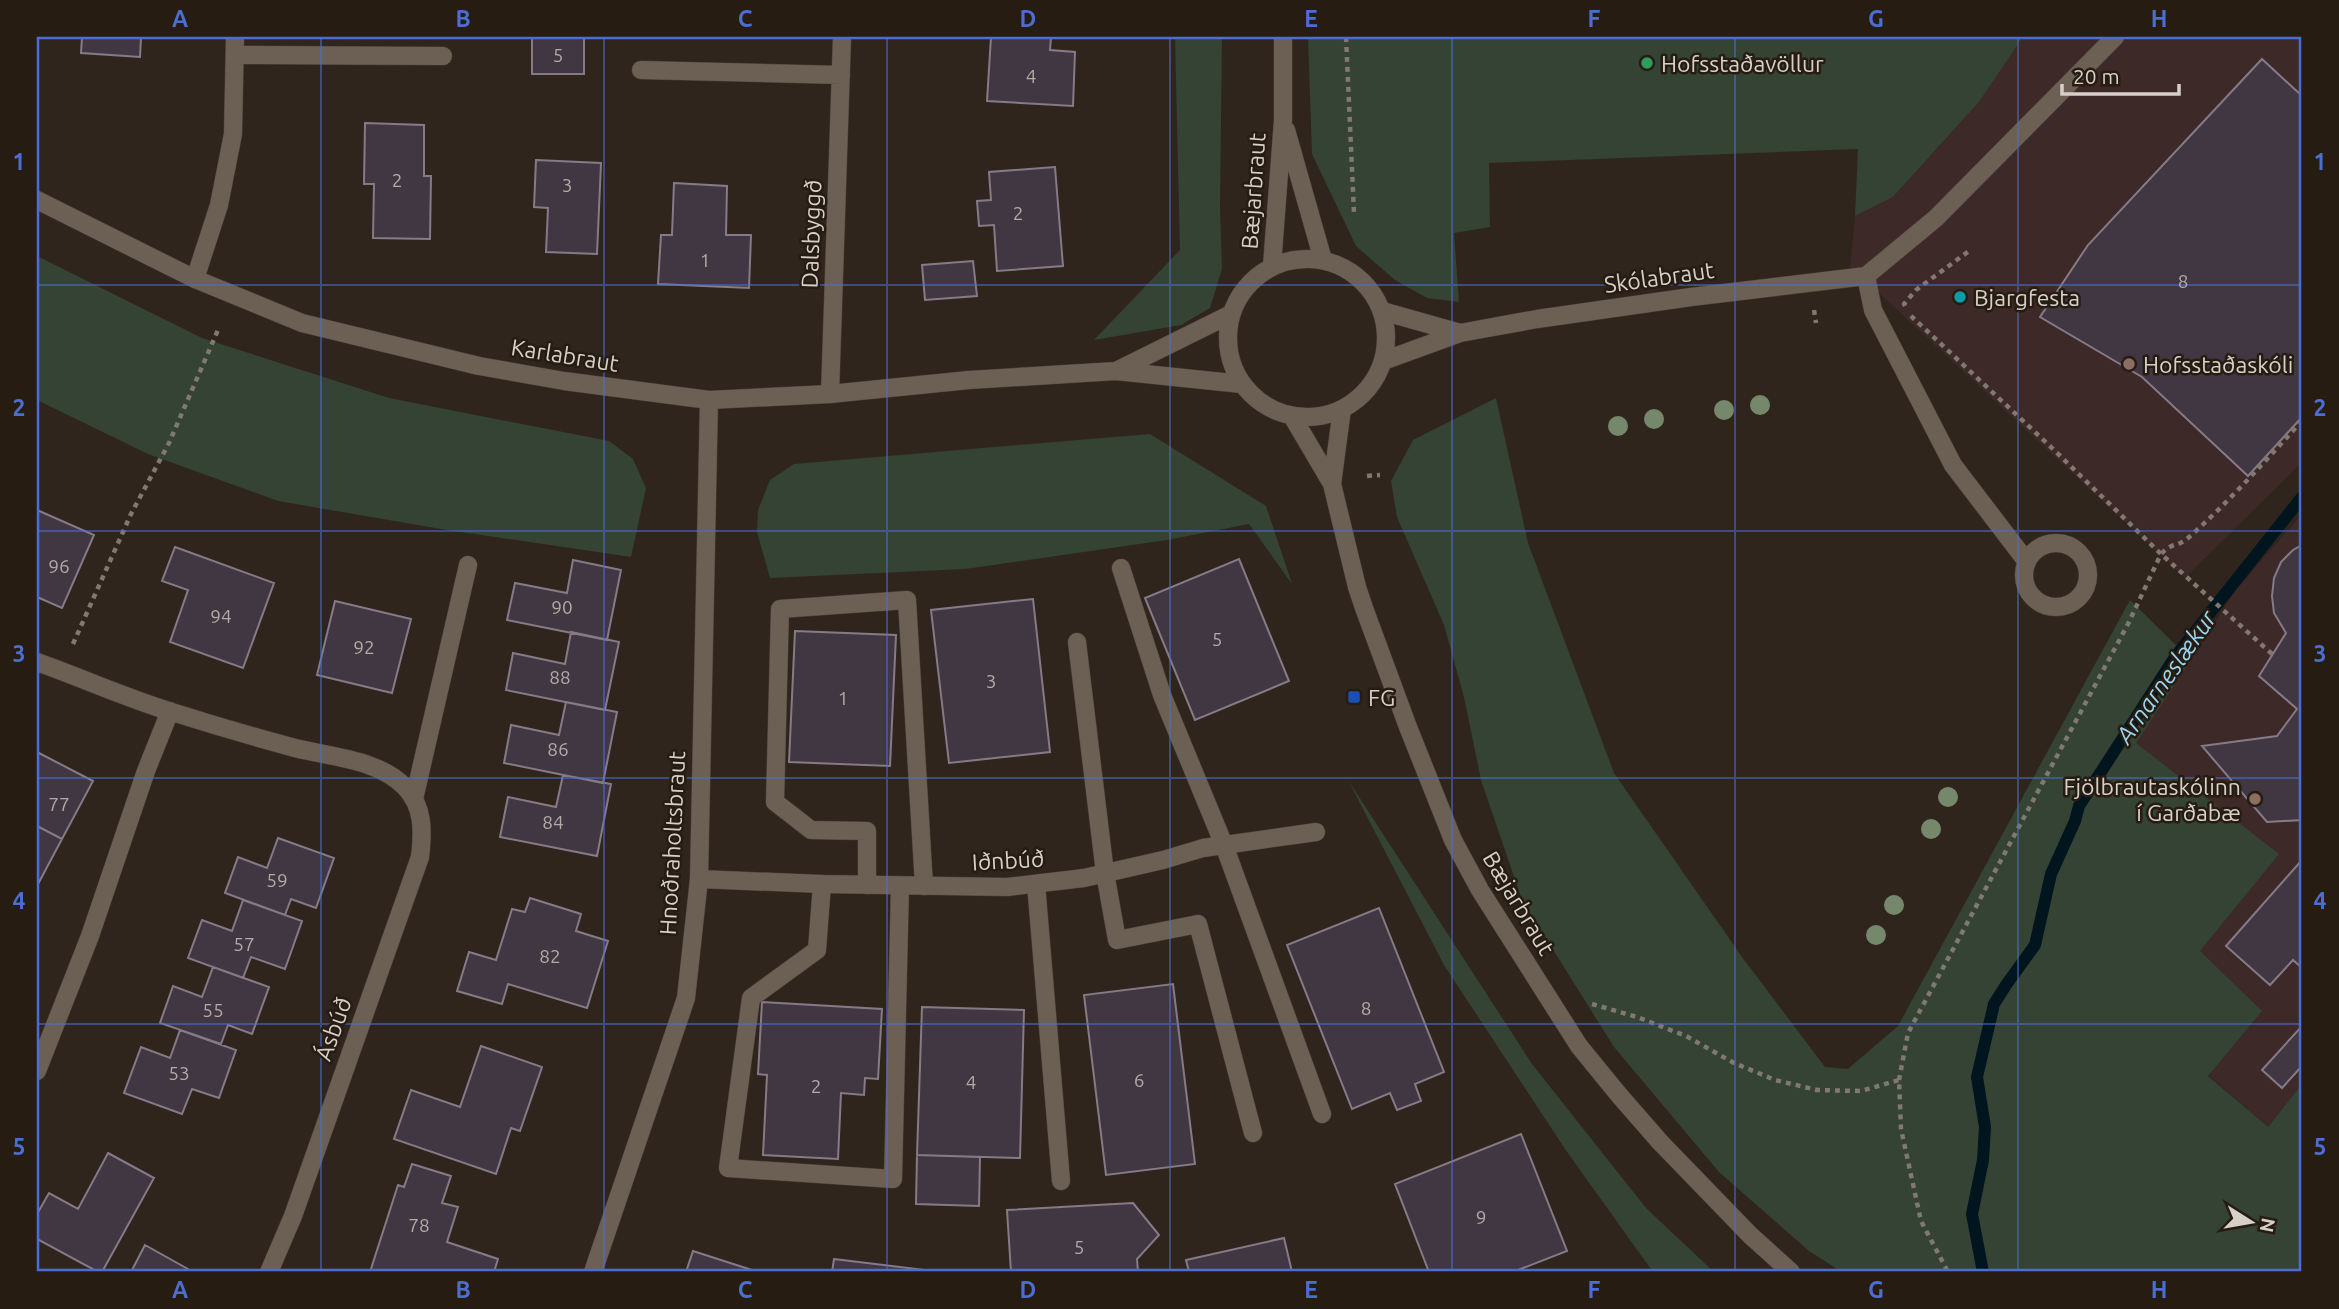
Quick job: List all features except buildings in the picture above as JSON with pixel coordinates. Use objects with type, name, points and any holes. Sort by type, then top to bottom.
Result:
[{"type":"street","name":"Dalsbyggð","points":[[830,394],[842,37]]},
{"type":"street","name":"Bæjarbraut","points":[[1272,266],[1283,120],[1283,37]]},
{"type":"street","points":[[2027,562],[1953,465],[1873,310],[1866,276],[1936,218],[2115,37]]},
{"type":"street","points":[[195,279],[219,205],[233,134],[235,46],[443,57]]},
{"type":"street","points":[[641,70],[841,75]]},
{"type":"street","name":"Bæjarbraut","points":[[1283,120],[1324,260]]},
{"type":"street","name":"Karlabraut","points":[[37,200],[195,279],[302,323],[479,366],[564,382],[709,400],[830,394],[969,380],[1116,371],[1242,384]]},
{"type":"street","name":"Bæjarbraut","points":[[1298,258],[1324,260],[1355,274],[1375,296],[1382,311],[1385,336],[1383,361],[1367,389],[1342,409],[1317,417],[1292,416],[1260,402],[1242,384],[1229,355],[1231,314],[1239,297],[1253,279],[1272,266],[1298,258]]},
{"type":"street","name":"Skólabraut","points":[[1383,361],[1460,333],[1537,319],[1866,276]]},
{"type":"street","name":"Skólabraut","points":[[1382,311],[1460,333]]},
{"type":"street","name":"Karlabraut","points":[[1116,371],[1231,314]]},
{"type":"street","name":"Hnoðraholtsbraut","points":[[593,1272],[686,998],[699,879],[709,400]]},
{"type":"street","name":"Bæjarbraut","points":[[1332,484],[1342,409]]},
{"type":"street","name":"Bæjarbraut","points":[[1292,416],[1332,484],[1364,608],[1453,840],[1480,890],[1580,1046],[1619,1095],[1750,1236],[1791,1272]]},
{"type":"street","name":"Ásbúð","points":[[269,1272],[293,1216],[420,857],[423,831],[414,799],[467,565]]},
{"type":"street","points":[[1121,568],[1162,695],[1224,845],[1322,1114]]},
{"type":"street","points":[[867,885],[867,831],[811,830],[775,802],[780,609],[907,600],[924,886]]},
{"type":"street","points":[[1077,642],[1105,873],[1117,940],[1198,924],[1253,1133]]},
{"type":"street","points":[[37,662],[170,711],[297,748],[361,763],[387,773],[405,786],[414,799]]},
{"type":"street","points":[[37,1071],[90,936],[146,771],[170,711]]},
{"type":"street","name":"Iðnbúð","points":[[699,879],[1007,887],[1105,873],[1203,848],[1316,832]]},
{"type":"street","points":[[822,884],[817,950],[751,998],[728,1168],[892,1179],[900,886]]},
{"type":"street","points":[[1036,884],[1061,1181]]},
{"type":"path","points":[[1346,37],[1354,213]]},
{"type":"path","points":[[1969,251],[1913,293],[1904,304],[1906,310],[2161,554],[2272,654]]},
{"type":"path","points":[[1814,309],[1816,323]]},
{"type":"path","points":[[61,671],[131,514],[169,443],[219,330]]},
{"type":"path","points":[[1948,1272],[1921,1221],[1901,1129],[1899,1080],[1908,1033],[2127,624],[2161,554],[2169,546],[2185,541],[2238,490],[2302,421]]},
{"type":"path","points":[[1367,477],[1380,475]]},
{"type":"path","points":[[1592,1004],[1637,1017],[1686,1036],[1734,1063],[1775,1080],[1817,1090],[1861,1091],[1899,1080]]},
{"type":"shaded area","name":"Hofsstaðaskóli","points":[[2023,37],[2302,37],[2302,462],[2185,578],[1850,266],[1855,216],[1893,197],[1979,102]]},
{"type":"shaded area","name":"Fjölbrautaskólinn í Garðabæ","points":[[2302,514],[2302,1084],[2268,1127],[2208,1075],[2199,951],[2135,743],[2236,590]]},
{"type":"green space","points":[[1175,37],[1222,37],[1222,269],[1210,308],[1181,325],[1094,340],[1180,250]]},
{"type":"green space","points":[[1308,37],[2023,37],[1979,102],[1893,197],[1855,216],[1858,149],[1489,163],[1490,227],[1454,233],[1459,302],[1427,298],[1395,280],[1356,246],[1312,154]]},
{"type":"green space","points":[[37,256],[202,338],[389,398],[609,441],[633,459],[646,488],[631,557],[441,529],[278,501],[148,454],[37,400]]},
{"type":"green space","points":[[1496,398],[1528,543],[1614,773],[1742,957],[1825,1067],[1848,1069],[1898,1026],[2130,600],[2191,660],[2136,743],[2279,854],[2200,951],[2262,1011],[2208,1076],[2268,1127],[2302,1084],[2302,1272],[1842,1272],[1809,1251],[1719,1172],[1614,1047],[1522,900],[1481,780],[1464,697],[1444,625],[1397,517],[1391,481],[1413,440]]},
{"type":"green space","points":[[1150,434],[1266,506],[1292,584],[1249,524],[1167,540],[965,569],[770,578],[757,532],[758,510],[770,480],[794,464]]},
{"type":"green space","points":[[1348,780],[1532,1064],[1646,1208],[1714,1272],[1653,1272],[1565,1149],[1444,965]]},
{"type":"waterway","name":"Arnarneslækur","points":[[1983,1272],[1972,1214],[1983,1160],[1985,1127],[1977,1077],[1994,1004],[2035,945],[2051,874],[2079,806],[2175,657],[2302,497]]},
{"type":"place","name":"Hofsstaðavöllur","points":[[1647,63]]},
{"type":"place","name":"Bjargfesta","points":[[1960,297]]},
{"type":"place","name":"Hofsstaðaskóli","points":[[2129,364]]},
{"type":"place","name":"FG","points":[[1354,697]]},
{"type":"place","name":"Fjölbrautaskólinn í Garðabæ","points":[[2255,799]]}]
